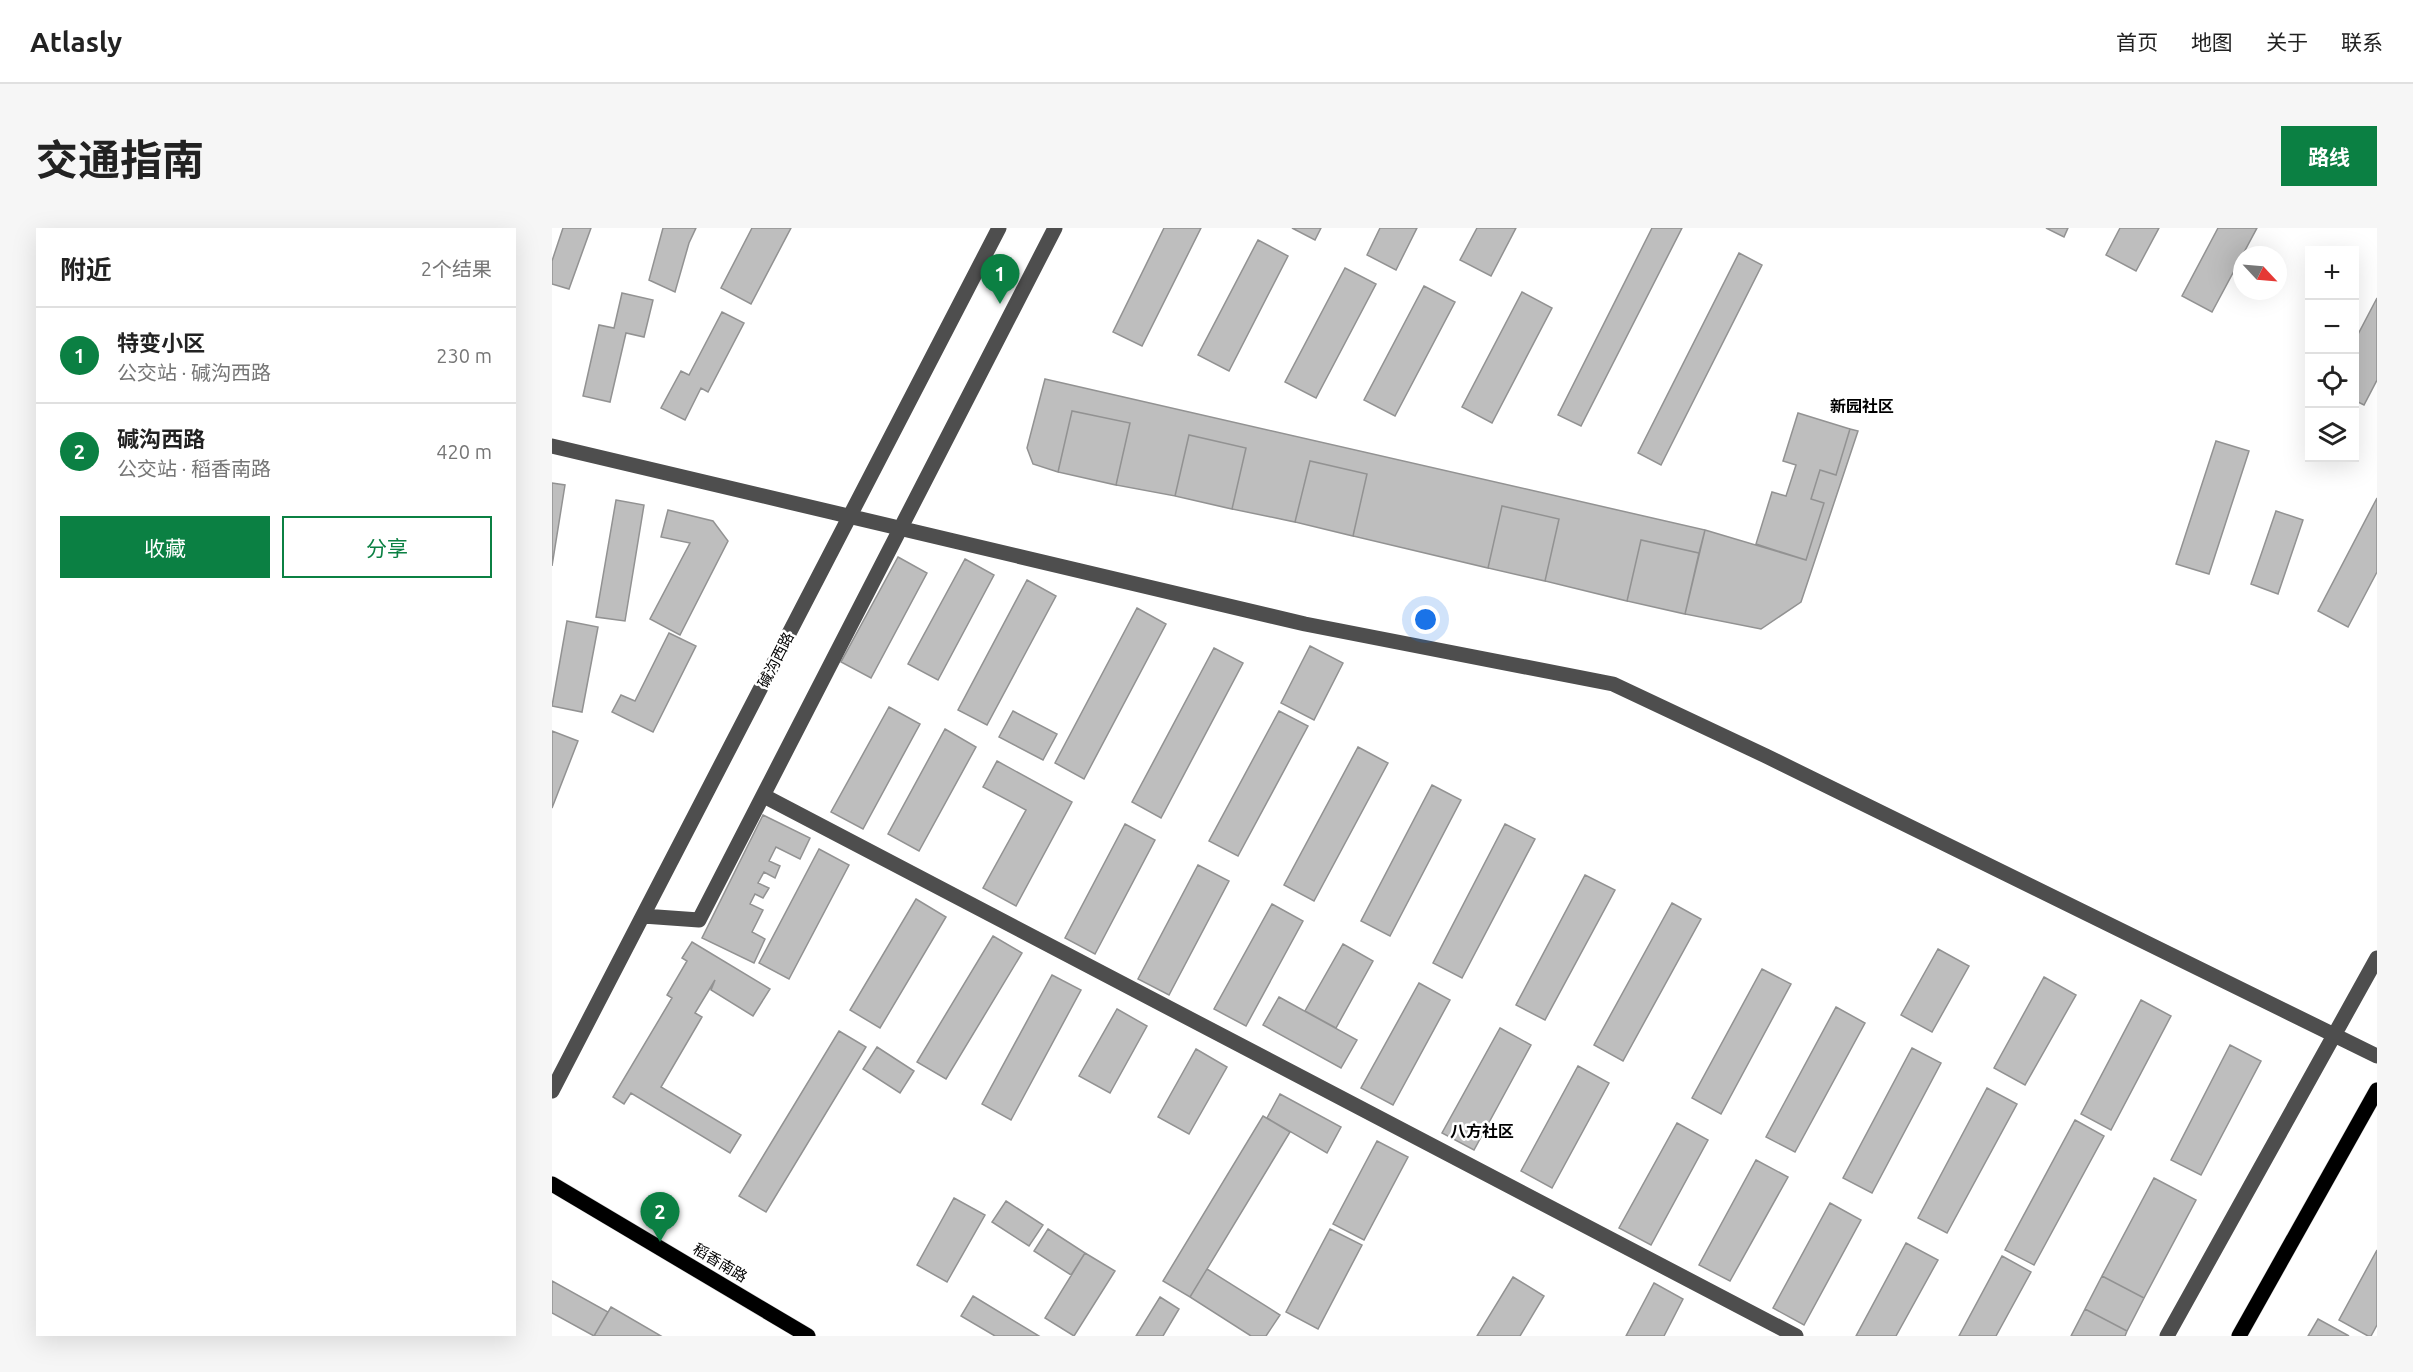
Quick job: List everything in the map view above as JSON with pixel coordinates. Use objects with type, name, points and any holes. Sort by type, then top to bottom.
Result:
[{"type":"main road","points":[[2239,1336],[2377,1090]]},
{"type":"main road","name":"稻香南路","points":[[552,1184],[808,1336]]},
{"type":"street","name":"碱沟西路","points":[[552,1091],[999,228]]},
{"type":"street","points":[[643,916],[699,921],[1055,228]]},
{"type":"street","points":[[552,446],[1305,624],[1613,684],[1766,756],[2377,1056]]},
{"type":"street","points":[[764,796],[1796,1336]]},
{"type":"street","points":[[2167,1336],[2377,958]]},
{"type":"building","points":[[563,228],[591,228],[569,289],[552,284],[552,261]]},
{"type":"building","points":[[663,228],[696,228],[689,243],[675,292],[649,280]]},
{"type":"building","points":[[752,228],[791,228],[751,304],[721,288]]},
{"type":"building","points":[[1164,228],[1201,228],[1142,346],[1113,332]]},
{"type":"building","points":[[1292,228],[1321,228],[1315,240]]},
{"type":"building","points":[[1380,228],[1417,228],[1396,270],[1367,255]]},
{"type":"building","points":[[1477,228],[1516,228],[1491,276],[1460,260]]},
{"type":"building","points":[[1652,228],[1682,228],[1581,426],[1558,415]]},
{"type":"building","points":[[2046,228],[2068,228],[2064,237]]},
{"type":"building","points":[[2120,228],[2159,228],[2136,271],[2106,255]]},
{"type":"building","points":[[2218,228],[2257,228],[2247,246],[2233,246],[2233,273],[2212,312],[2182,296]]},
{"type":"building","points":[[1258,240],[1288,256],[1229,371],[1198,355]]},
{"type":"building","points":[[1739,253],[1762,265],[1661,465],[1638,453]]},
{"type":"building","points":[[1345,268],[1376,284],[1316,398],[1285,382]]},
{"type":"building","points":[[1424,286],[1455,302],[1395,416],[1364,400]]},
{"type":"building","points":[[1522,292],[1552,308],[1492,423],[1462,407]]},
{"type":"building","points":[[622,293],[653,300],[644,337],[626,333],[610,402],[583,396],[599,325],[614,328]]},
{"type":"building","points":[[2377,298],[2377,380],[2364,405],[2359,402],[2359,332]]},
{"type":"building","points":[[722,312],[744,323],[708,392],[701,388],[685,420],[661,408],[681,371],[689,375]]},
{"type":"building","points":[[1045,379],[1705,530],[1699,553],[1641,540],[1627,601],[1545,581],[1559,519],[1502,506],[1488,568],[1353,536],[1367,474],[1310,461],[1295,522],[1232,509],[1246,448],[1189,435],[1175,496],[1116,485],[1130,423],[1072,411],[1058,472],[1033,464],[1027,448]]},
{"type":"building","points":[[1072,411],[1130,423],[1116,485],[1058,472]]},
{"type":"building","points":[[1798,413],[1850,429],[1836,475],[1820,470],[1811,499],[1824,503],[1806,560],[1756,544],[1772,492],[1786,496],[1796,465],[1783,461]]},
{"type":"building","points":[[1850,429],[1858,431],[1801,602],[1761,629],[1685,614],[1705,530],[1806,560],[1824,503],[1811,499],[1820,470],[1836,475]]},
{"type":"building","points":[[1189,435],[1246,448],[1232,509],[1175,496]]},
{"type":"building","points":[[2216,441],[2249,451],[2209,574],[2176,564]]},
{"type":"building","points":[[1310,461],[1367,474],[1353,536],[1295,522]]},
{"type":"building","points":[[552,483],[565,485],[552,566]]},
{"type":"building","points":[[2377,498],[2377,572],[2348,627],[2318,611]]},
{"type":"building","points":[[616,500],[644,505],[625,621],[596,617]]},
{"type":"building","points":[[1502,506],[1559,519],[1545,581],[1488,568]]},
{"type":"building","points":[[668,510],[713,521],[728,541],[680,635],[650,619],[690,543],[661,537]]},
{"type":"building","points":[[2276,511],[2303,520],[2278,594],[2251,584]]},
{"type":"building","points":[[1641,540],[1699,553],[1685,614],[1627,601]]},
{"type":"building","points":[[898,557],[927,573],[871,678],[841,662]]},
{"type":"building","points":[[965,559],[994,575],[938,680],[908,664]]},
{"type":"building","points":[[1027,580],[1056,596],[987,725],[958,710]]},
{"type":"building","points":[[1137,608],[1166,624],[1084,779],[1055,763]]},
{"type":"building","points":[[567,621],[598,627],[582,712],[552,706]]},
{"type":"building","points":[[669,633],[696,646],[653,732],[612,712],[621,695],[635,701]]},
{"type":"building","points":[[1310,646],[1343,663],[1314,720],[1281,703]]},
{"type":"building","points":[[1214,648],[1243,663],[1161,818],[1132,802]]},
{"type":"building","points":[[889,707],[920,724],[863,829],[831,812]]},
{"type":"building","points":[[1013,711],[1057,734],[1043,760],[999,737]]},
{"type":"building","points":[[1279,711],[1308,726],[1238,856],[1209,841]]},
{"type":"building","points":[[945,729],[976,747],[919,851],[888,834]]},
{"type":"building","points":[[552,731],[578,741],[552,808]]},
{"type":"building","points":[[1358,747],[1388,763],[1314,901],[1284,885]]},
{"type":"building","points":[[997,761],[1072,802],[1016,906],[983,888],[1026,810],[983,787]]},
{"type":"building","points":[[1432,785],[1461,800],[1390,936],[1361,921]]},
{"type":"building","points":[[763,815],[810,838],[800,859],[776,847],[769,861],[780,866],[775,878],[764,872],[758,883],[769,888],[763,898],[755,894],[750,904],[763,910],[752,932],[765,939],[754,963],[702,938]]},
{"type":"building","points":[[1125,824],[1155,840],[1095,954],[1065,938]]},
{"type":"building","points":[[1505,824],[1535,839],[1462,978],[1433,963]]},
{"type":"building","points":[[819,849],[849,865],[789,979],[759,963]]},
{"type":"building","points":[[1198,865],[1229,881],[1169,995],[1138,979]]},
{"type":"building","points":[[1585,875],[1615,890],[1545,1020],[1516,1005]]},
{"type":"building","points":[[916,899],[946,917],[880,1028],[850,1010]]},
{"type":"building","points":[[1672,903],[1701,919],[1623,1061],[1594,1045]]},
{"type":"building","points":[[1272,904],[1303,921],[1246,1026],[1214,1009]]},
{"type":"building","points":[[993,936],[1022,953],[946,1079],[917,1062]]},
{"type":"building","points":[[692,942],[770,989],[753,1016],[711,990],[715,980],[695,1013],[702,1017],[661,1087],[741,1135],[730,1153],[631,1093],[624,1104],[613,1097],[672,998],[667,995],[687,961],[682,958]]},
{"type":"building","points":[[1343,944],[1373,961],[1336,1028],[1305,1011]]},
{"type":"building","points":[[1938,949],[1969,966],[1932,1032],[1901,1015]]},
{"type":"building","points":[[1762,969],[1791,984],[1721,1114],[1692,1098]]},
{"type":"building","points":[[1052,975],[1081,990],[1011,1120],[982,1104]]},
{"type":"building","points":[[2044,977],[2076,995],[2025,1085],[1994,1068]]},
{"type":"building","points":[[1419,983],[1450,1000],[1393,1105],[1361,1088]]},
{"type":"building","points":[[1279,997],[1357,1040],[1341,1068],[1263,1025]]},
{"type":"building","points":[[2141,1000],[2171,1016],[2111,1130],[2081,1114]]},
{"type":"building","points":[[1836,1007],[1865,1023],[1795,1152],[1766,1137]]},
{"type":"building","points":[[1117,1009],[1147,1026],[1110,1093],[1079,1076]]},
{"type":"building","points":[[1500,1028],[1531,1045],[1474,1150],[1442,1133]]},
{"type":"building","points":[[839,1031],[866,1047],[766,1212],[739,1196]]},
{"type":"building","points":[[2230,1045],[2261,1061],[2201,1175],[2171,1160]]},
{"type":"building","points":[[877,1047],[914,1071],[900,1093],[863,1069]]},
{"type":"building","points":[[1912,1048],[1941,1063],[1872,1193],[1843,1178]]},
{"type":"building","points":[[1196,1049],[1227,1067],[1189,1134],[1158,1117]]},
{"type":"building","points":[[1578,1066],[1609,1083],[1552,1188],[1521,1171]]},
{"type":"building","points":[[1987,1088],[2017,1104],[1947,1233],[1918,1218]]},
{"type":"building","points":[[1280,1094],[1341,1127],[1327,1153],[1267,1118]]},
{"type":"building","points":[[1263,1116],[1290,1132],[1190,1297],[1163,1281]]},
{"type":"building","points":[[2075,1120],[2104,1136],[2034,1265],[2005,1250]]},
{"type":"building","points":[[1677,1123],[1708,1140],[1651,1245],[1619,1228]]},
{"type":"building","points":[[1377,1141],[1408,1157],[1364,1240],[1333,1224]]},
{"type":"building","points":[[1756,1160],[1788,1177],[1730,1281],[1699,1265]]},
{"type":"building","points":[[2154,1178],[2196,1200],[2144,1298],[2102,1276]]},
{"type":"building","points":[[954,1198],[985,1215],[947,1282],[917,1265]]},
{"type":"building","points":[[1006,1201],[1043,1225],[1029,1246],[992,1222]]},
{"type":"building","points":[[1830,1203],[1861,1220],[1804,1325],[1773,1308]]},
{"type":"building","points":[[1048,1229],[1085,1253],[1071,1275],[1034,1251]]},
{"type":"building","points":[[1330,1229],[1362,1245],[1318,1329],[1286,1312]]},
{"type":"building","points":[[1906,1243],[1938,1260],[1896,1336],[1856,1336]]},
{"type":"building","points":[[2377,1250],[2377,1325],[2371,1336],[2368,1336],[2339,1320]]},
{"type":"building","points":[[1085,1253],[1115,1271],[1074,1336],[1045,1318]]},
{"type":"building","points":[[2002,1256],[2031,1272],[1996,1336],[1959,1336]]},
{"type":"building","points":[[1207,1269],[1280,1315],[1266,1336],[1251,1336],[1190,1297]]},
{"type":"building","points":[[2102,1276],[2144,1298],[2127,1331],[2085,1309]]},
{"type":"building","points":[[1513,1277],[1544,1296],[1520,1336],[1477,1336]]},
{"type":"building","points":[[552,1281],[608,1312],[594,1336],[552,1313]]},
{"type":"building","points":[[1654,1283],[1683,1299],[1664,1336],[1626,1336]]},
{"type":"building","points":[[973,1296],[1039,1336],[995,1336],[961,1316]]},
{"type":"building","points":[[1160,1297],[1179,1309],[1163,1336],[1136,1336]]},
{"type":"building","points":[[611,1307],[661,1336],[594,1336]]},
{"type":"building","points":[[2085,1309],[2127,1331],[2125,1336],[2071,1336]]},
{"type":"building","points":[[2318,1319],[2349,1336],[2308,1336]]},
{"type":"place","name":"特变小区","points":[[1000,304]]},
{"type":"place","name":"碱沟西路","points":[[660,1242]]},
{"type":"district","name":"新园社区","points":[[1862,406]]},
{"type":"district","name":"八方社区","points":[[1482,1131]]}]
